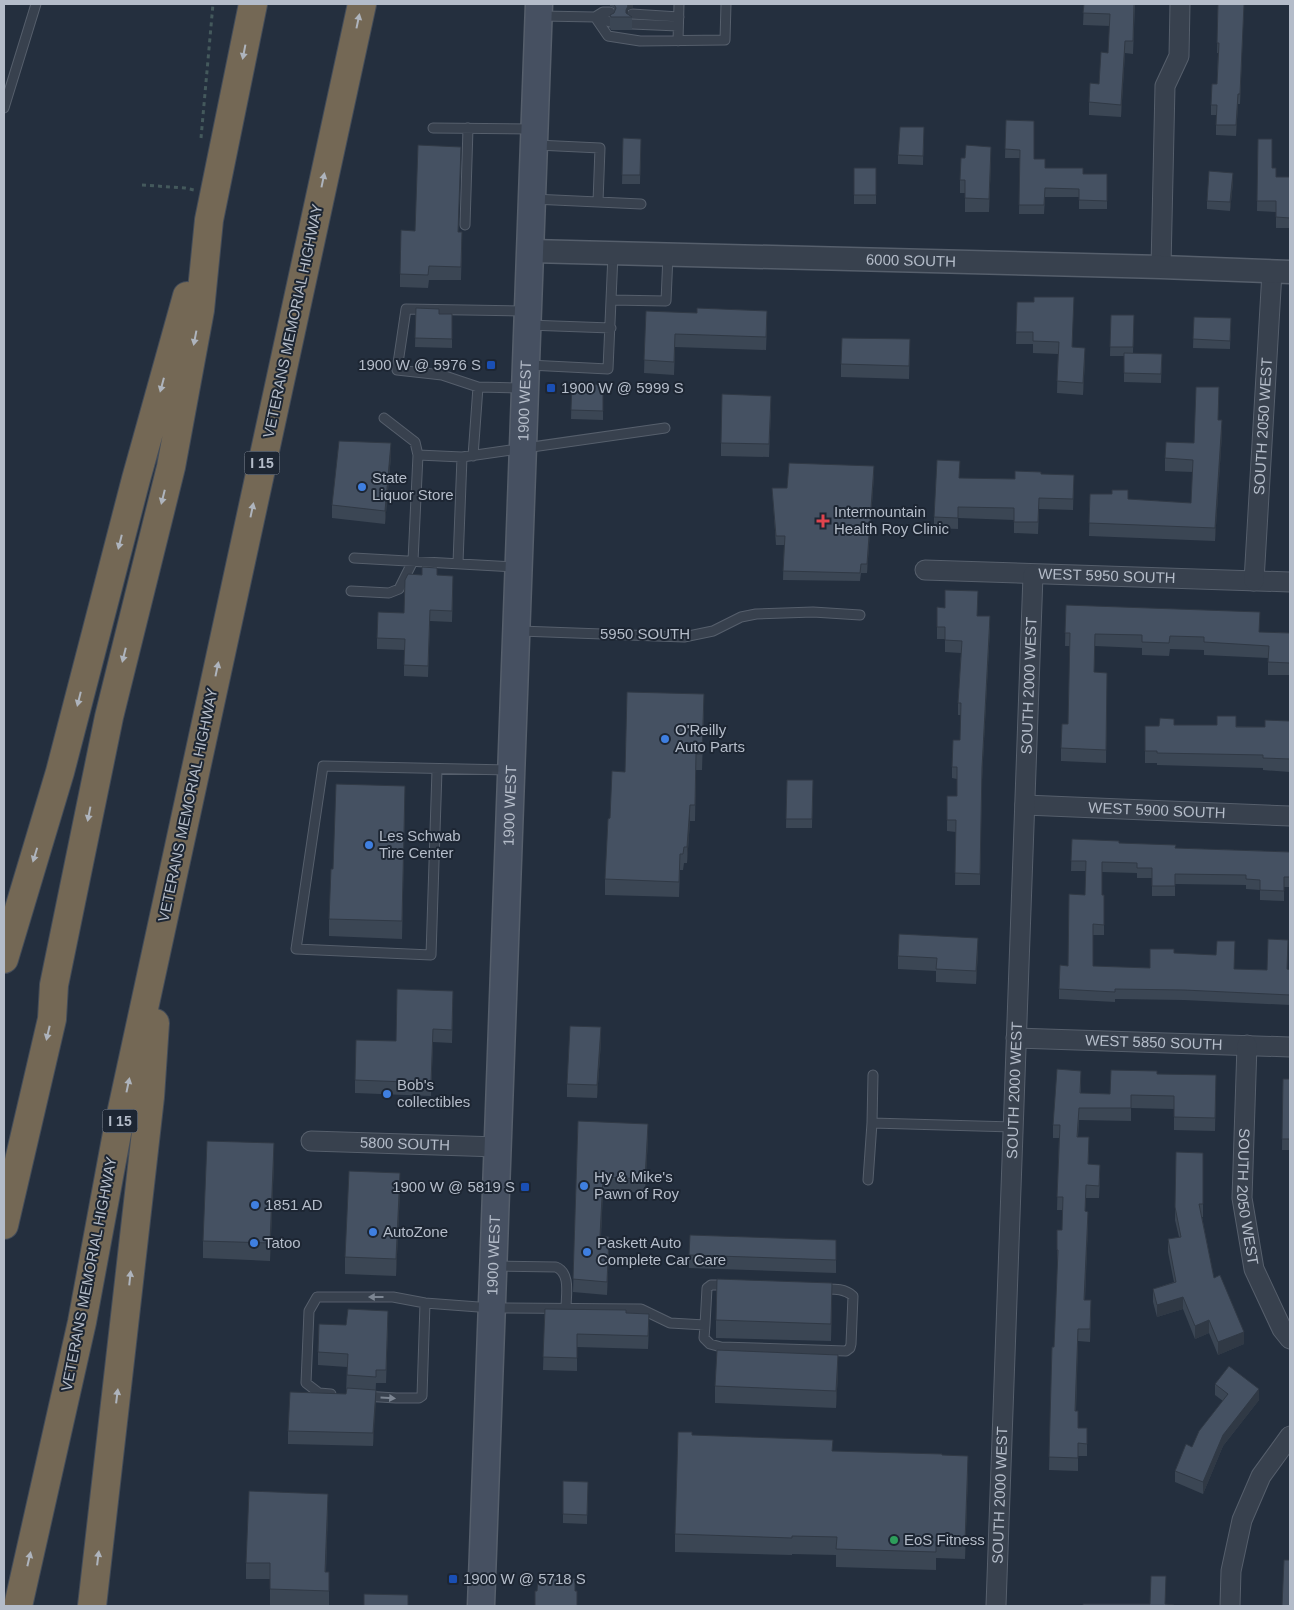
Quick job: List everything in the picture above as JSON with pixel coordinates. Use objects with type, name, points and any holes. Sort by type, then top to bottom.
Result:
[{"type":"highway","points":[[4,959],[60,772],[136,479],[209,220],[253,4]]},
{"type":"highway","name":"VETERANS MEMORIAL HIGHWAY","points":[[18,1606],[82,1322],[118,1128],[362,4]]},
{"type":"highway","points":[[4,1225],[52,1019],[54,985],[109,717],[171,468],[200,310],[209,220]]},
{"type":"highway","points":[[92,1606],[150,1097],[163,922]]},
{"type":"main road","name":"1900 WEST","points":[[481,1606],[539,10]]},
{"type":"street","points":[[1161,267],[1165,86],[1179,56],[1180,4]]},
{"type":"street","name":"6000 SOUTH","points":[[530,251],[1161,267],[1281,272]]},
{"type":"street","name":"SOUTH 2050 WEST","points":[[1254,581],[1281,272]]},
{"type":"street","name":"WEST 5950 SOUTH","points":[[925,570],[1290,582]]},
{"type":"street","name":"SOUTH 2000 WEST","points":[[996,1606],[1033,575]]},
{"type":"street","name":"WEST 5900 SOUTH","points":[[1025,805],[1290,816]]},
{"type":"street","name":"WEST 5850 SOUTH","points":[[1016,1038],[1290,1047]]},
{"type":"street","name":"SOUTH 2050 WEST","points":[[1247,1045],[1242,1198],[1254,1268],[1282,1329],[1290,1339]]},
{"type":"street","name":"5800 SOUTH","points":[[311,1141],[498,1147]]},
{"type":"street","points":[[1230,1606],[1231,1571],[1242,1520],[1261,1476],[1290,1436]]},
{"type":"lane","points":[[4,108],[36,4]]},
{"type":"lane","points":[[678,40],[679,4]]},
{"type":"lane","points":[[595,17],[608,36],[640,41],[725,40],[726,4]]},
{"type":"lane","points":[[539,10],[595,17],[610,22]]},
{"type":"lane","points":[[595,17],[603,12],[610,12]]},
{"type":"lane","points":[[632,14],[679,22]]},
{"type":"lane","points":[[632,24],[679,22]]},
{"type":"lane","points":[[433,128],[468,128],[600,148],[598,202]]},
{"type":"lane","points":[[465,225],[468,128]]},
{"type":"lane","points":[[533,199],[641,204]]},
{"type":"lane","points":[[611,328],[528,318],[406,310],[397,370],[442,375],[478,387],[526,376],[608,369],[611,328],[613,254]]},
{"type":"lane","points":[[612,300],[666,301],[668,255]]},
{"type":"lane","points":[[473,456],[478,387]]},
{"type":"lane","points":[[351,592],[389,593],[399,589],[412,561],[418,455],[415,442],[384,418]]},
{"type":"lane","points":[[418,455],[473,456],[665,428]]},
{"type":"lane","points":[[458,563],[462,457]]},
{"type":"lane","points":[[354,558],[519,567]]},
{"type":"lane","name":"5950 SOUTH","points":[[517,630],[684,637],[714,631],[741,616],[756,614],[813,612],[860,615]]},
{"type":"lane","points":[[437,770],[431,955],[296,948],[323,766],[437,770],[512,770]]},
{"type":"lane","points":[[868,1180],[873,1075]]},
{"type":"lane","points":[[872,1123],[1013,1127]]},
{"type":"lane","points":[[494,1266],[560,1268],[566,1277],[566,1308]]},
{"type":"lane","points":[[740,1286],[711,1285],[707,1288],[704,1338],[710,1344],[721,1347],[846,1351],[850,1348],[851,1344],[853,1296],[844,1290],[815,1289]]},
{"type":"lane","points":[[338,1394],[319,1393],[306,1383],[309,1311],[317,1297],[393,1297],[424,1303],[492,1308],[641,1309],[670,1324],[705,1325]]},
{"type":"lane","points":[[358,1396],[419,1398],[422,1396],[424,1303]]},
{"type":"path","points":[[142,184],[197,191]]},
{"type":"building","points":[[614,4],[627,4],[626,13],[632,17],[611,17],[610,15],[614,13],[616,8]]},
{"type":"building","points":[[1084,4],[1134,4],[1133,41],[1125,41],[1121,105],[1089,102],[1090,83],[1099,84],[1101,52],[1108,53],[1110,14],[1083,13]]},
{"type":"building","points":[[1218,4],[1244,4],[1240,94],[1238,94],[1236,125],[1216,125],[1217,105],[1211,105],[1212,84],[1217,84]]},
{"type":"building","points":[[1006,120],[1034,121],[1034,159],[1045,159],[1045,168],[1083,168],[1083,174],[1107,174],[1107,201],[1079,200],[1079,189],[1045,188],[1044,205],[1019,205],[1020,150],[1005,149]]},
{"type":"building","points":[[900,127],[924,127],[923,156],[898,155]]},
{"type":"building","points":[[623,138],[641,139],[640,175],[622,175]]},
{"type":"building","points":[[1258,139],[1272,139],[1272,168],[1276,168],[1276,177],[1290,177],[1290,218],[1276,217],[1276,201],[1257,201]]},
{"type":"building","points":[[418,145],[461,147],[458,232],[462,232],[461,267],[429,266],[428,275],[400,274],[401,230],[415,231]]},
{"type":"building","points":[[966,145],[991,147],[989,199],[965,198],[965,180],[960,180],[961,158],[965,158]]},
{"type":"building","points":[[854,168],[876,168],[876,195],[854,195]]},
{"type":"building","points":[[1209,171],[1233,173],[1230,202],[1207,201]]},
{"type":"building","points":[[1034,297],[1074,297],[1072,347],[1085,348],[1083,383],[1057,381],[1059,342],[1033,341],[1033,332],[1016,332],[1017,302],[1034,302]]},
{"type":"building","points":[[416,308],[439,309],[439,314],[452,314],[452,339],[415,338]]},
{"type":"building","points":[[697,308],[767,311],[766,337],[675,334],[674,362],[644,360],[646,311],[697,313]]},
{"type":"building","points":[[1111,315],[1134,315],[1133,347],[1110,347]]},
{"type":"building","points":[[1194,317],[1231,318],[1230,341],[1193,339]]},
{"type":"building","points":[[842,338],[910,339],[909,366],[841,364]]},
{"type":"building","points":[[1124,353],[1162,354],[1161,374],[1124,373]]},
{"type":"building","points":[[572,384],[603,385],[603,411],[571,410]]},
{"type":"building","points":[[1196,387],[1219,387],[1218,420],[1222,420],[1215,528],[1089,523],[1090,494],[1112,494],[1112,490],[1128,490],[1128,499],[1191,503],[1193,460],[1165,458],[1166,442],[1194,443]]},
{"type":"building","points":[[722,394],[771,396],[769,444],[721,443]]},
{"type":"building","name":"State Liquor Store","points":[[339,441],[391,443],[385,511],[332,505]]},
{"type":"building","points":[[937,460],[960,461],[959,478],[1015,479],[1015,471],[1074,475],[1073,499],[1039,498],[1038,522],[1014,522],[1014,508],[958,507],[958,518],[934,517]]},
{"type":"building","name":"Intermountain Health Roy Clinic","points":[[789,463],[874,466],[867,564],[861,564],[860,573],[783,571],[785,536],[776,536],[772,488],[787,488]]},
{"type":"building","points":[[422,567],[437,568],[437,575],[453,576],[452,611],[430,610],[428,666],[404,665],[405,639],[377,638],[378,612],[404,613],[405,580],[408,574],[422,575]]},
{"type":"building","points":[[945,590],[978,591],[977,616],[990,616],[982,768],[980,874],[955,873],[956,820],[947,820],[947,796],[957,796],[957,767],[952,767],[953,740],[960,740],[961,703],[958,703],[962,641],[945,640],[945,627],[937,627],[937,607],[945,608]]},
{"type":"building","points":[[1066,605],[1260,612],[1259,632],[1290,633],[1290,663],[1268,662],[1269,646],[1204,642],[1204,637],[1170,636],[1169,643],[1142,642],[1142,635],[1095,634],[1094,672],[1107,673],[1106,750],[1061,748],[1062,724],[1068,724],[1070,633],[1065,633]]},
{"type":"building","points":[[627,692],[704,694],[702,754],[696,754],[695,805],[690,805],[687,847],[684,847],[683,854],[680,854],[679,882],[605,879],[612,771],[625,772]]},
{"type":"building","points":[[1217,716],[1236,716],[1236,727],[1265,727],[1265,720],[1290,721],[1290,759],[1263,758],[1263,755],[1157,753],[1157,751],[1145,751],[1145,726],[1159,726],[1160,718],[1174,719],[1174,725],[1217,725]]},
{"type":"building","points":[[787,780],[813,780],[812,819],[786,819]]},
{"type":"building","name":"Les Schwab Tire Center","points":[[336,784],[405,786],[402,921],[329,919]]},
{"type":"building","points":[[1072,839],[1176,845],[1175,848],[1290,852],[1290,877],[1284,877],[1284,891],[1260,890],[1260,880],[1246,879],[1246,875],[1175,874],[1175,886],[1152,886],[1152,868],[1137,868],[1137,863],[1102,862],[1104,925],[1093,924],[1093,966],[1150,968],[1150,949],[1174,949],[1174,953],[1216,955],[1217,941],[1235,941],[1234,969],[1267,970],[1268,939],[1288,940],[1287,969],[1290,970],[1290,995],[1184,990],[1115,989],[1115,992],[1059,989],[1060,965],[1068,966],[1069,894],[1085,895],[1086,861],[1071,861]]},
{"type":"building","points":[[899,934],[978,938],[976,971],[936,969],[937,958],[898,956]]},
{"type":"building","points":[[397,989],[453,991],[452,1030],[433,1029],[431,1083],[355,1080],[356,1040],[396,1041]]},
{"type":"building","points":[[570,1026],[601,1027],[597,1085],[567,1084]]},
{"type":"building","points":[[1057,1069],[1081,1071],[1080,1093],[1110,1094],[1111,1070],[1157,1071],[1157,1074],[1216,1075],[1215,1118],[1174,1117],[1174,1096],[1131,1095],[1131,1108],[1079,1108],[1077,1137],[1089,1137],[1088,1164],[1100,1165],[1099,1186],[1086,1185],[1085,1211],[1088,1212],[1084,1300],[1091,1300],[1090,1329],[1078,1329],[1075,1411],[1078,1411],[1078,1428],[1087,1428],[1087,1444],[1078,1443],[1078,1458],[1049,1457],[1052,1347],[1054,1347],[1058,1250],[1057,1230],[1062,1230],[1063,1197],[1057,1197],[1060,1125],[1053,1125]]},
{"type":"building","points":[[1283,1079],[1290,1079],[1290,1139],[1282,1139]]},
{"type":"building","points":[[578,1121],[648,1124],[645,1179],[603,1177],[600,1236],[609,1237],[607,1282],[573,1279]]},
{"type":"building","points":[[207,1141],[274,1143],[270,1243],[203,1241]]},
{"type":"building","points":[[1176,1152],[1203,1153],[1203,1204],[1199,1204],[1214,1278],[1220,1275],[1244,1332],[1218,1342],[1209,1320],[1195,1326],[1183,1297],[1157,1305],[1153,1289],[1176,1282],[1168,1239],[1181,1237],[1175,1207]]},
{"type":"building","name":"AutoZone","points":[[349,1171],[400,1173],[396,1259],[345,1257]]},
{"type":"building","points":[[690,1235],[836,1240],[836,1260],[689,1255]]},
{"type":"building","points":[[717,1279],[832,1283],[831,1324],[716,1320]]},
{"type":"building","points":[[348,1309],[388,1311],[386,1370],[376,1370],[376,1377],[347,1375],[348,1354],[318,1352],[319,1324],[346,1325]]},
{"type":"building","points":[[545,1309],[626,1310],[626,1313],[649,1314],[648,1336],[577,1334],[577,1358],[543,1357]]},
{"type":"building","points":[[717,1350],[838,1355],[836,1391],[715,1386]]},
{"type":"building","points":[[1229,1366],[1259,1389],[1223,1435],[1203,1482],[1175,1471],[1186,1444],[1192,1447],[1199,1431],[1228,1394],[1215,1384]]},
{"type":"building","points":[[347,1388],[376,1390],[373,1433],[288,1431],[290,1392],[346,1394]]},
{"type":"building","points":[[678,1432],[692,1432],[692,1435],[833,1440],[832,1451],[968,1456],[965,1542],[936,1541],[936,1552],[836,1549],[837,1537],[792,1536],[792,1538],[675,1534]]},
{"type":"building","points":[[563,1481],[588,1482],[587,1515],[563,1514]]},
{"type":"building","points":[[249,1491],[328,1494],[325,1572],[329,1572],[329,1591],[270,1589],[270,1563],[246,1563]]},
{"type":"building","points":[[1284,1560],[1290,1560],[1290,1606],[1282,1606]]},
{"type":"building","points":[[1151,1576],[1166,1576],[1165,1604],[1174,1606],[1083,1606],[1083,1604],[1150,1604]]},
{"type":"building","points":[[538,1578],[575,1579],[577,1606],[535,1606],[535,1591],[537,1591]]},
{"type":"building","points":[[364,1594],[408,1595],[408,1606],[364,1606]]},
{"type":"place","name":"1900 W @ 5976 S","points":[[491,365]]},
{"type":"place","name":"1900 W @ 5999 S","points":[[551,388]]},
{"type":"place","name":"State Liquor Store","points":[[362,487]]},
{"type":"place","name":"Intermountain Health Roy Clinic","points":[[823,521]]},
{"type":"place","name":"O'Reilly Auto Parts","points":[[665,739]]},
{"type":"place","name":"Les Schwab Tire Center","points":[[369,845]]},
{"type":"place","name":"Bob's collectibles","points":[[387,1094]]},
{"type":"place","name":"Hy & Mike's Pawn of Roy","points":[[584,1186]]},
{"type":"place","name":"1900 W @ 5819 S","points":[[525,1187]]},
{"type":"place","name":"1851 AD","points":[[255,1205]]},
{"type":"place","name":"AutoZone","points":[[373,1232]]},
{"type":"place","name":"Tatoo","points":[[254,1243]]},
{"type":"place","name":"Paskett Auto Complete Car Care","points":[[587,1252]]},
{"type":"place","name":"EoS Fitness","points":[[894,1540]]},
{"type":"place","name":"1900 W @ 5718 S","points":[[453,1579]]}]
